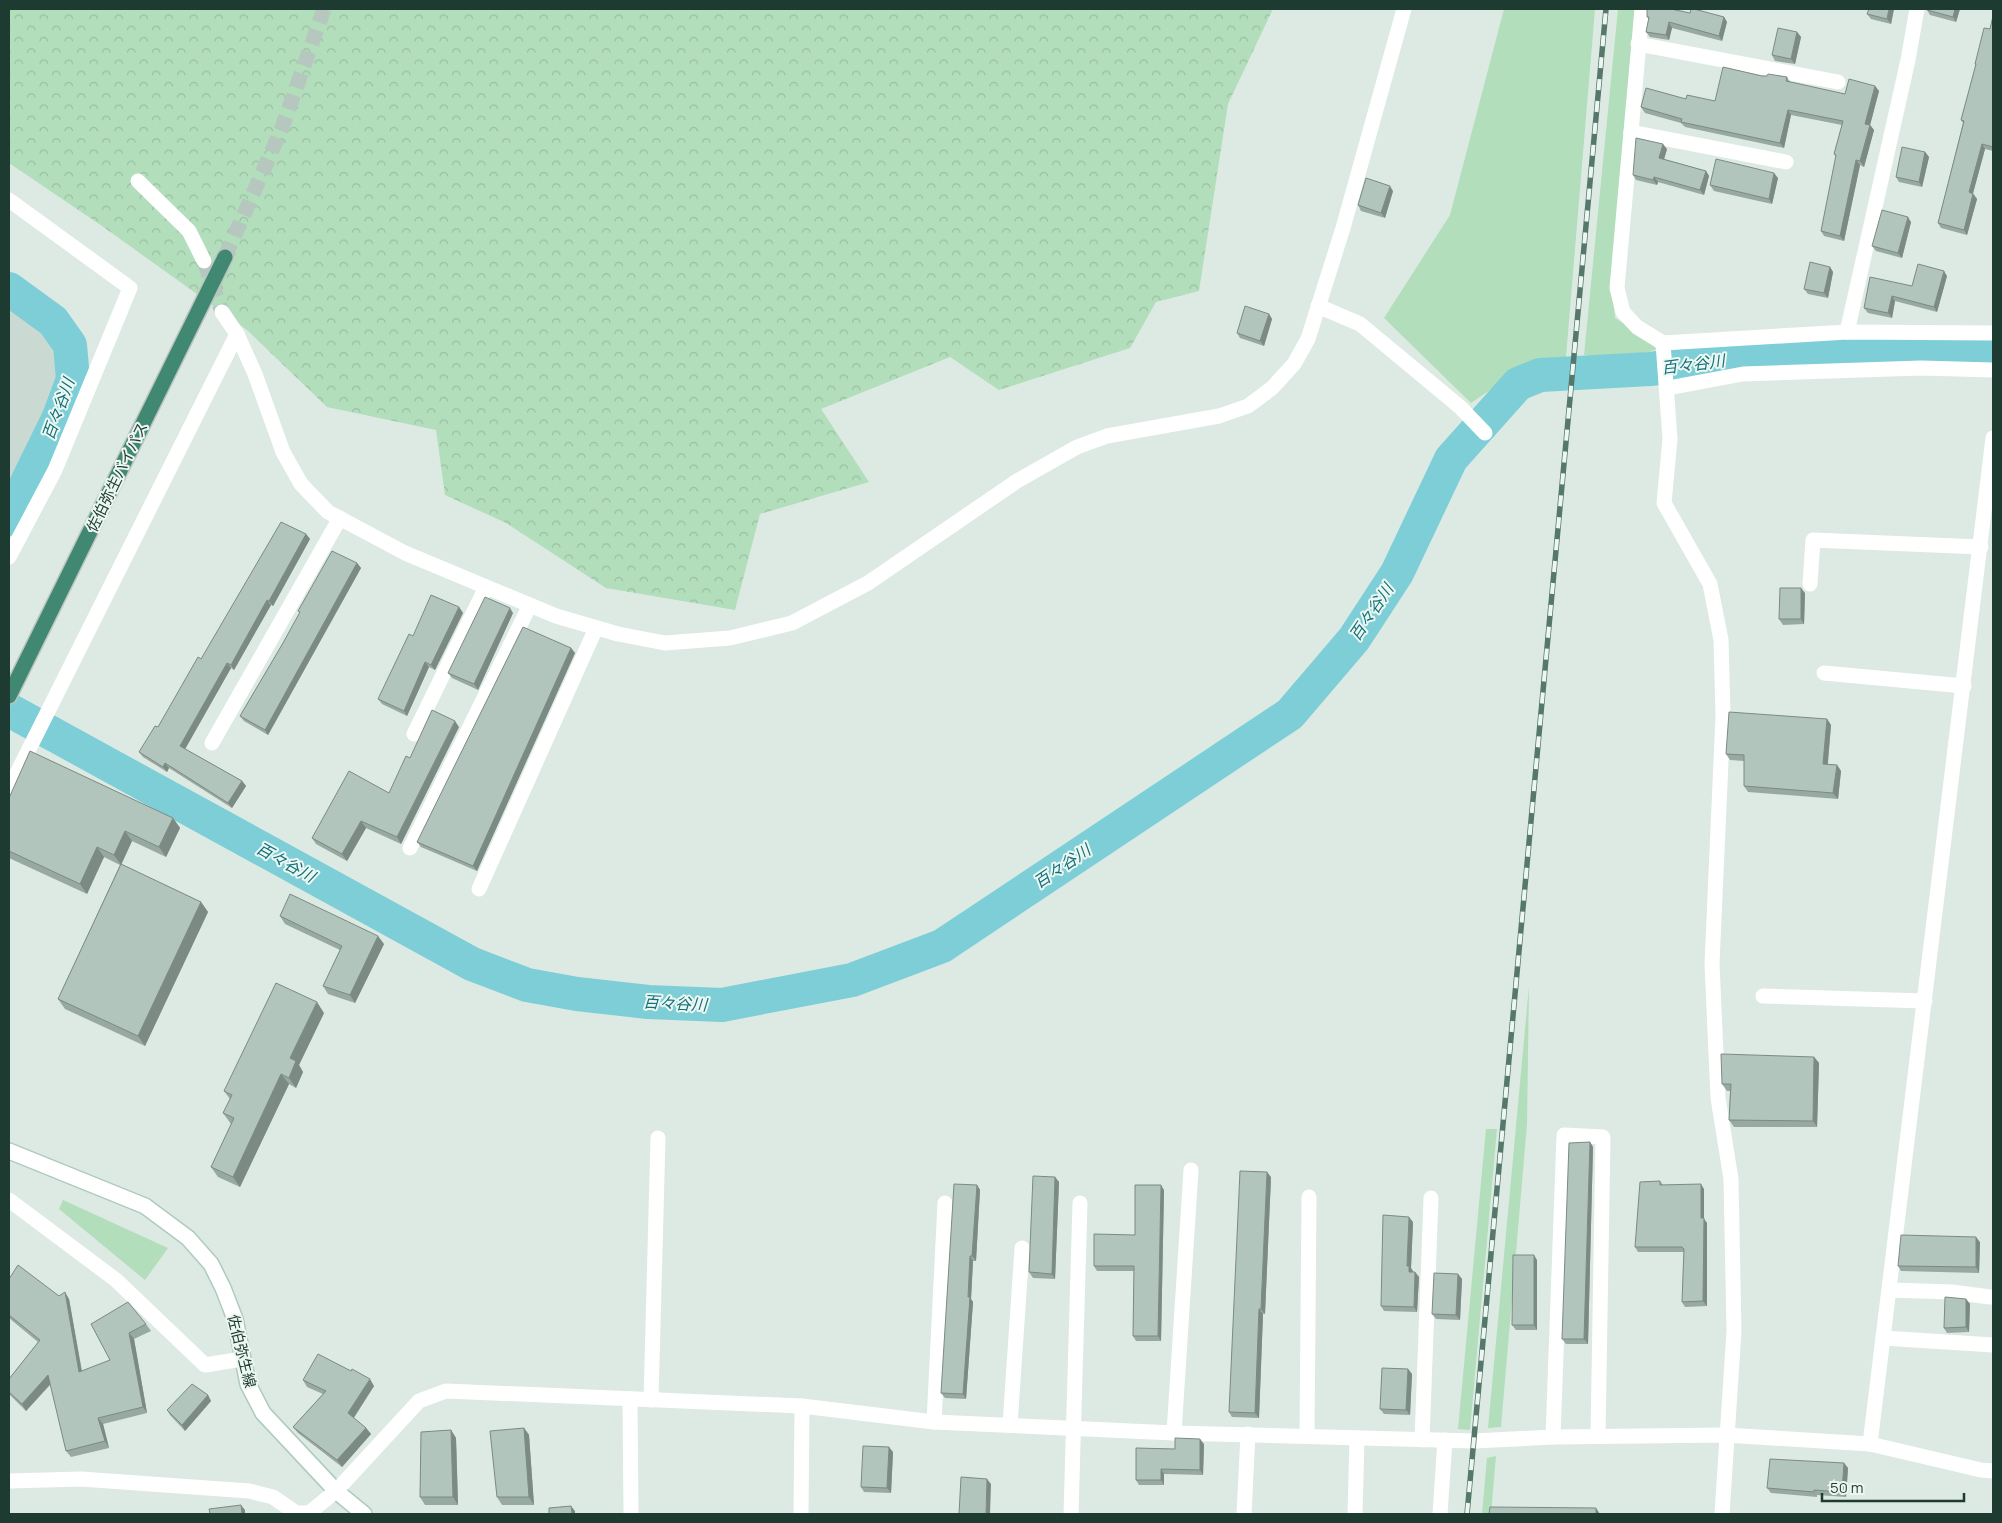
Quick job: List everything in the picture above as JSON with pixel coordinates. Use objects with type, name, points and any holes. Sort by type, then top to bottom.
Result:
[{"type":"highway","name":"佐伯弥生バイパス","points":[[9,696],[225,257]]},
{"type":"street","points":[[222,312],[237,334],[283,452],[301,484],[328,512],[405,553],[530,605],[596,628],[665,643],[730,638],[792,623],[868,583],[1017,481],[1077,447],[1107,436],[1211,418],[1248,406],[1272,388],[1294,364],[1308,339],[1343,228],[1404,9]]},
{"type":"street","points":[[1642,9],[1617,288],[1623,312],[1637,327],[1663,343],[1847,332],[1993,334]]},
{"type":"street","points":[[1847,332],[1908,60],[1917,9]]},
{"type":"street","points":[[1638,44],[1838,82]]},
{"type":"street","points":[[1631,132],[1786,162]]},
{"type":"street","points":[[138,181],[189,231],[204,261]]},
{"type":"street","points":[[9,200],[130,288],[55,470],[9,557]]},
{"type":"street","points":[[1318,306],[1360,324],[1460,407],[1485,433]]},
{"type":"street","points":[[9,789],[237,334]]},
{"type":"street","points":[[1663,343],[1668,388],[1670,439],[1664,503],[1710,584],[1721,640],[1723,716],[1712,964],[1718,1098],[1731,1179],[1734,1331],[1722,1514]]},
{"type":"street","points":[[1668,388],[1742,374],[1921,368],[1993,370]]},
{"type":"street","points":[[1870,1444],[1964,686],[1985,554],[1993,438]]},
{"type":"street","points":[[212,743],[340,518]]},
{"type":"street","points":[[1810,584],[1813,540],[1985,554]]},
{"type":"street","points":[[414,734],[486,587]]},
{"type":"street","points":[[410,848],[530,605]]},
{"type":"street","points":[[479,889],[596,628]]},
{"type":"street","points":[[1824,673],[1964,686]]},
{"type":"street","points":[[1763,996],[1925,1001]]},
{"type":"street","points":[[1553,1437],[1564,1135],[1603,1137],[1598,1436]]},
{"type":"street","points":[[651,1400],[658,1138]]},
{"type":"street","name":"佐伯弥生線","points":[[9,1150],[145,1206],[188,1238],[210,1264],[223,1288],[235,1319],[248,1384],[263,1413],[336,1491],[362,1513]]},
{"type":"street","points":[[1174,1433],[1191,1170]]},
{"type":"street","points":[[1307,1435],[1310,1197]]},
{"type":"street","points":[[1422,1440],[1431,1198]]},
{"type":"street","points":[[9,1200],[116,1280],[206,1365],[242,1358]]},
{"type":"street","points":[[934,1422],[945,1203]]},
{"type":"street","points":[[1071,1514],[1080,1203]]},
{"type":"street","points":[[1010,1425],[1022,1248]]},
{"type":"street","points":[[1889,1290],[1952,1292],[1990,1297]]},
{"type":"street","points":[[1883,1338],[1993,1346]]},
{"type":"street","points":[[9,1481],[81,1479],[249,1491],[273,1497],[296,1513],[309,1513],[336,1491],[419,1401],[446,1391],[802,1406],[934,1422],[1073,1430],[1474,1441],[1598,1436],[1726,1436],[1870,1444],[1981,1470],[1993,1471]]},
{"type":"street","points":[[630,1399],[631,1514]]},
{"type":"street","points":[[801,1514],[802,1406]]},
{"type":"street","points":[[1244,1514],[1248,1434]]},
{"type":"street","points":[[1355,1514],[1357,1438]]},
{"type":"street","points":[[1440,1514],[1445,1440]]},
{"type":"shaded area","points":[[9,298],[46,324],[61,351],[62,392],[9,498]]},
{"type":"green space","points":[[9,9],[1273,9],[1228,104],[1199,291],[1156,302],[1130,348],[999,390],[950,357],[821,409],[869,482],[760,514],[735,610],[606,588],[506,523],[445,495],[436,430],[327,407],[247,330],[102,226],[9,163]]},
{"type":"green space","points":[[1504,9],[1595,9],[1566,357],[1524,367],[1471,403],[1384,318],[1450,215]]},
{"type":"green space","points":[[1618,9],[1636,9],[1611,282],[1615,318],[1641,334],[1657,349],[1624,360],[1584,355]]},
{"type":"green space","points":[[1529,986],[1527,1124],[1501,1427],[1488,1428]]},
{"type":"green space","points":[[1486,1129],[1497,1129],[1470,1430],[1458,1429]]},
{"type":"green space","points":[[63,1200],[168,1248],[145,1280],[59,1209]]},
{"type":"green space","points":[[1496,1456],[1491,1514],[1482,1514],[1487,1458]]},
{"type":"building","points":[[1647,9],[1671,9],[1690,13],[1691,9],[1694,9],[1724,17],[1719,36],[1669,22],[1666,35],[1646,32],[1649,17],[1647,17]]},
{"type":"building","points":[[1869,9],[1889,9],[1887,19],[1867,14]]},
{"type":"building","points":[[1927,9],[1955,9],[1953,17]]},
{"type":"building","points":[[1993,16],[1993,147],[1982,144],[1969,192],[1973,194],[1964,230],[1938,223],[1964,121],[1961,120],[1984,28],[1990,29]]},
{"type":"building","points":[[1778,28],[1797,32],[1791,59],[1772,55]]},
{"type":"building","points":[[1723,67],[1762,76],[1767,76],[1768,74],[1787,77],[1786,81],[1845,94],[1849,79],[1875,86],[1865,124],[1870,125],[1860,161],[1856,160],[1840,236],[1821,231],[1836,155],[1834,154],[1843,121],[1788,110],[1780,143],[1681,122],[1682,119],[1641,107],[1646,88],[1686,99],[1687,95],[1715,101]]},
{"type":"building","points":[[1636,138],[1663,144],[1659,158],[1706,171],[1700,190],[1654,177],[1653,180],[1633,175]]},
{"type":"building","points":[[1902,147],[1925,152],[1919,182],[1896,177]]},
{"type":"building","points":[[1716,159],[1774,173],[1769,199],[1710,185]]},
{"type":"building","points":[[1366,178],[1390,186],[1381,213],[1358,205]]},
{"type":"building","points":[[1882,210],[1908,217],[1898,253],[1872,246]]},
{"type":"building","points":[[1810,262],[1830,267],[1824,293],[1804,289]]},
{"type":"building","points":[[1918,264],[1944,271],[1934,307],[1892,296],[1888,313],[1864,308],[1870,277],[1912,286]]},
{"type":"building","points":[[1245,306],[1269,314],[1260,341],[1237,333]]},
{"type":"building","points":[[281,522],[306,534],[231,665],[227,663],[180,746],[242,781],[228,803],[165,763],[163,767],[139,752],[155,726],[158,727],[198,657],[201,659]]},
{"type":"building","points":[[332,551],[357,563],[265,730],[240,716],[283,643],[300,612],[298,611]]},
{"type":"building","points":[[1780,588],[1801,588],[1801,619],[1779,619]]},
{"type":"building","points":[[431,595],[459,607],[431,665],[425,662],[404,711],[378,699],[409,634],[413,636]]},
{"type":"building","points":[[485,597],[510,608],[474,684],[448,673]]},
{"type":"building","points":[[523,627],[571,648],[473,866],[417,842]]},
{"type":"building","points":[[432,710],[455,721],[397,837],[361,821],[342,854],[312,838],[349,771],[389,793],[406,756],[410,758]]},
{"type":"building","points":[[1729,712],[1827,719],[1823,764],[1837,765],[1833,793],[1744,786],[1744,755],[1726,754]]},
{"type":"building","points":[[30,751],[173,818],[159,847],[125,831],[114,855],[97,847],[80,884],[9,851],[9,798]]},
{"type":"building","points":[[121,864],[201,902],[138,1036],[58,999]]},
{"type":"building","points":[[290,894],[378,936],[350,995],[323,986],[342,946],[280,916]]},
{"type":"building","points":[[276,983],[317,1002],[290,1058],[296,1061],[289,1078],[281,1074],[233,1177],[211,1167],[234,1118],[223,1113],[232,1095],[224,1091]]},
{"type":"building","points":[[1721,1054],[1814,1057],[1813,1121],[1729,1120],[1731,1084],[1722,1084]]},
{"type":"building","points":[[1590,1142],[1584,1339],[1562,1339],[1569,1143]]},
{"type":"building","points":[[1240,1171],[1267,1172],[1255,1413],[1229,1412]]},
{"type":"building","points":[[1033,1176],[1055,1177],[1052,1274],[1029,1272]]},
{"type":"building","points":[[1660,1181],[1660,1185],[1701,1184],[1701,1218],[1704,1218],[1703,1301],[1682,1302],[1684,1249],[1682,1247],[1635,1247],[1640,1182]]},
{"type":"building","points":[[954,1184],[977,1185],[972,1256],[970,1256],[968,1297],[970,1297],[963,1394],[941,1393]]},
{"type":"building","points":[[1135,1185],[1161,1185],[1158,1336],[1133,1336],[1134,1266],[1094,1266],[1094,1234],[1135,1235]]},
{"type":"building","points":[[1383,1215],[1409,1217],[1407,1266],[1409,1266],[1409,1272],[1415,1272],[1414,1307],[1381,1306]]},
{"type":"building","points":[[1901,1235],[1976,1237],[1976,1267],[1898,1266]]},
{"type":"building","points":[[1513,1255],[1534,1255],[1534,1325],[1512,1325]]},
{"type":"building","points":[[18,1265],[59,1296],[65,1292],[79,1372],[110,1360],[91,1324],[128,1302],[146,1324],[129,1333],[143,1407],[98,1418],[105,1441],[66,1451],[48,1375],[22,1404],[9,1392],[9,1379],[40,1340],[9,1315],[9,1279]]},
{"type":"building","points":[[1434,1273],[1458,1274],[1456,1315],[1432,1314]]},
{"type":"building","points":[[1945,1297],[1966,1299],[1966,1327],[1944,1328]]},
{"type":"building","points":[[318,1354],[370,1379],[348,1413],[366,1428],[337,1460],[293,1427],[326,1391],[303,1380]]},
{"type":"building","points":[[1382,1368],[1408,1369],[1406,1410],[1380,1409]]},
{"type":"building","points":[[192,1384],[208,1395],[182,1425],[167,1410]]},
{"type":"building","points":[[524,1428],[529,1497],[497,1497],[490,1431]]},
{"type":"building","points":[[451,1430],[453,1497],[420,1497],[421,1432]]},
{"type":"building","points":[[1175,1438],[1200,1439],[1200,1470],[1161,1469],[1161,1480],[1136,1480],[1136,1448],[1175,1449]]},
{"type":"building","points":[[863,1446],[889,1447],[887,1488],[861,1487]]},
{"type":"building","points":[[1770,1459],[1844,1463],[1842,1492],[1767,1488]]},
{"type":"building","points":[[961,1477],[987,1479],[986,1514],[959,1514]]},
{"type":"building","points":[[241,1505],[242,1514],[210,1514],[209,1509]]},
{"type":"building","points":[[571,1506],[572,1514],[549,1514],[549,1508]]},
{"type":"building","points":[[1490,1507],[1596,1508],[1596,1514],[1489,1514]]},
{"type":"waterway","name":"百々谷川","points":[[9,289],[53,321],[70,345],[73,379],[59,417],[9,519]]},
{"type":"waterway","name":"百々谷川","points":[[9,710],[472,964],[527,985],[577,994],[648,1002],[722,1005],[852,980],[942,946],[1290,714],[1354,639],[1397,573],[1451,459],[1518,384],[1540,375],[1650,369],[1800,351],[1993,353]]},
{"type":"tunnel","points":[[225,257],[282,128],[324,9]]},
{"type":"tunnel","points":[[204,261],[222,312]]},
{"type":"railway","points":[[1467,1514],[1606,9]]}]
